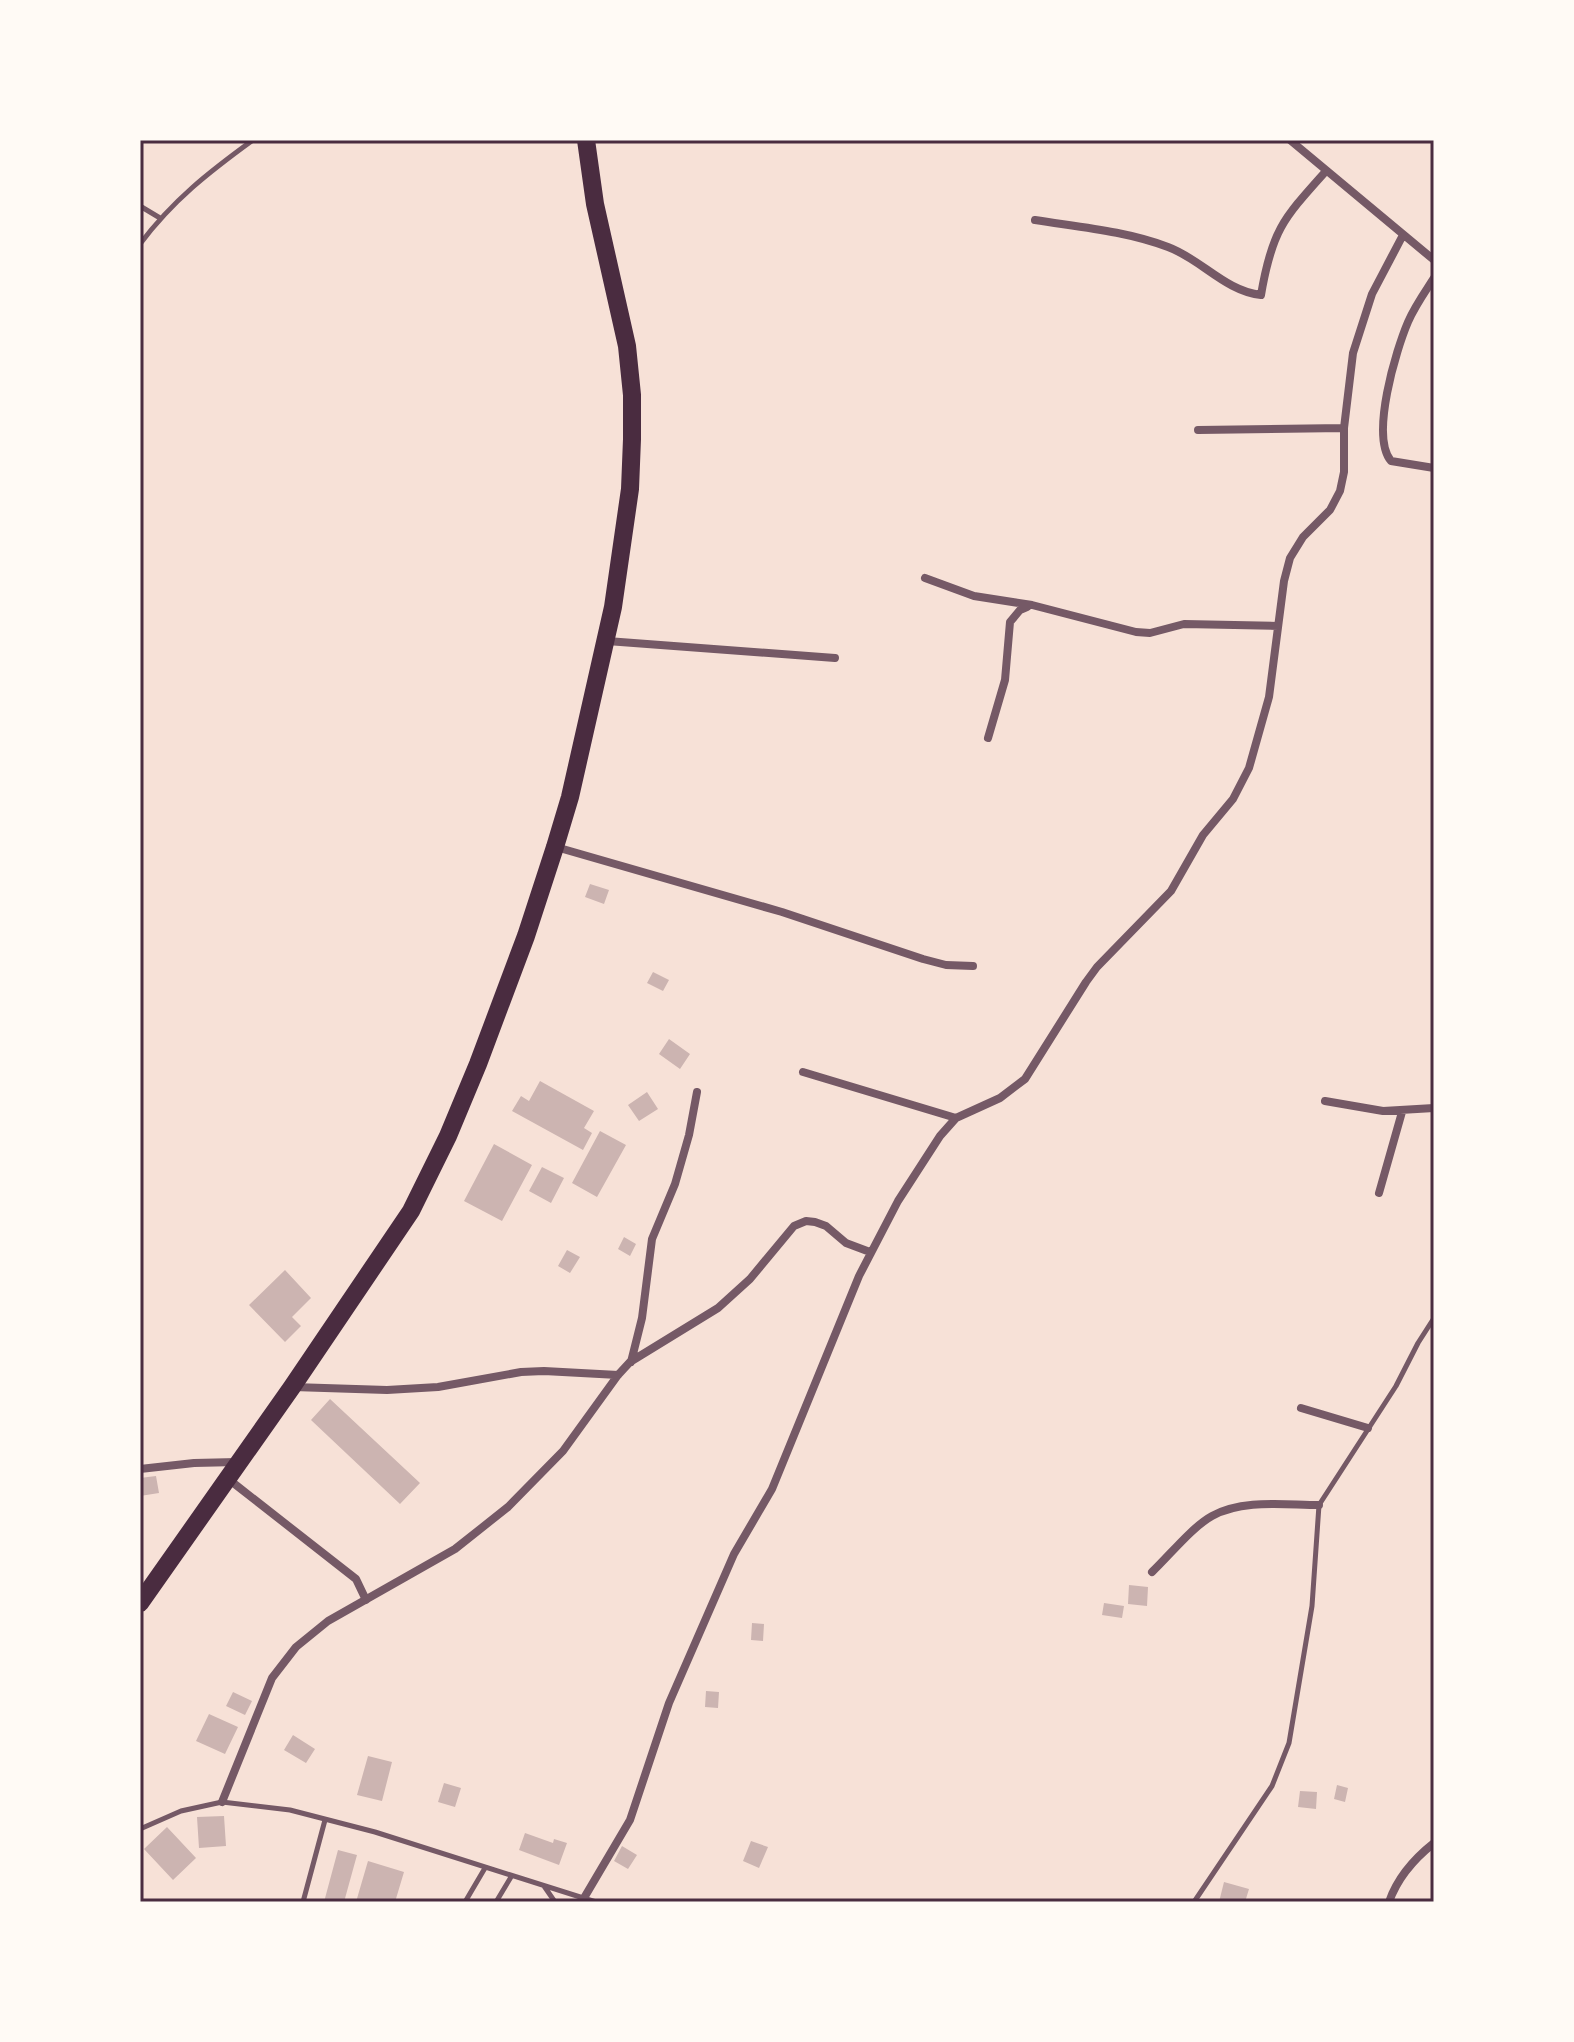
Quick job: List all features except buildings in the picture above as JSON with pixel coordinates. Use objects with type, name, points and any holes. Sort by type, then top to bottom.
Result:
[{"type":"highway","points":[[140,1603],[384,1253],[428,1177],[500,1008],[555,847],[570,797],[606,641],[630,489],[632,395],[627,346],[595,204],[586,140]]},
{"type":"street","points":[[1290,140],[1434,260]]},
{"type":"street","points":[[1035,220],[1116,233],[1172,248],[1240,290],[1261,295],[1268,254],[1278,228],[1326,171]]},
{"type":"street","points":[[584,1898],[630,1820],[669,1703],[734,1554],[772,1489],[870,1252],[913,1176],[956,1118],[1000,1098],[1025,1079],[1091,974],[1163,901],[1203,835],[1233,799],[1249,768],[1269,697],[1290,558],[1303,537],[1330,510],[1340,491],[1353,353],[1372,294],[1403,235]]},
{"type":"street","points":[[1434,278],[1410,317],[1398,346],[1385,412],[1383,441],[1386,455],[1391,461],[1434,468]]},
{"type":"street","points":[[1198,430],[1344,428]]},
{"type":"street","points":[[925,578],[974,596],[1032,605],[1136,632],[1150,633],[1184,624],[1278,626]]},
{"type":"street","points":[[988,738],[1005,680],[1010,622],[1020,610],[1032,605]]},
{"type":"street","points":[[606,641],[835,658]]},
{"type":"street","points":[[555,847],[782,912],[923,959],[946,965],[973,966]]},
{"type":"street","points":[[803,1072],[956,1118]]},
{"type":"street","points":[[630,1362],[642,1318],[652,1239],[675,1184],[697,1092]]},
{"type":"street","points":[[1325,1101],[1402,1112],[1434,1108]]},
{"type":"street","points":[[1379,1193],[1402,1112]]},
{"type":"street","points":[[222,1802],[272,1678],[296,1647],[314,1631],[455,1549],[508,1507],[563,1451],[630,1362],[718,1308],[750,1279],[794,1226],[806,1221],[815,1222],[826,1226],[846,1243],[870,1252]]},
{"type":"street","points":[[292,1387],[438,1387],[533,1371],[618,1375]]},
{"type":"street","points":[[1301,1408],[1368,1428]]},
{"type":"street","points":[[140,1469],[238,1462]]},
{"type":"street","points":[[227,1478],[356,1579],[366,1600]]},
{"type":"street","points":[[1152,1572],[1210,1517],[1239,1506],[1319,1505]]},
{"type":"street","points":[[1389,1902],[1407,1870],[1434,1843]]},
{"type":"lane","points":[[140,244],[185,192],[253,140]]},
{"type":"lane","points":[[140,206],[160,218]]},
{"type":"lane","points":[[1194,1902],[1272,1786],[1289,1743],[1312,1606],[1319,1505],[1396,1386],[1434,1318]]},
{"type":"lane","points":[[140,1829],[181,1811],[222,1802],[290,1810],[389,1837],[596,1902]]},
{"type":"lane","points":[[303,1902],[325,1820]]},
{"type":"lane","points":[[465,1902],[485,1868]]},
{"type":"lane","points":[[496,1902],[511,1877]]},
{"type":"lane","points":[[543,1886],[555,1902]]}]
